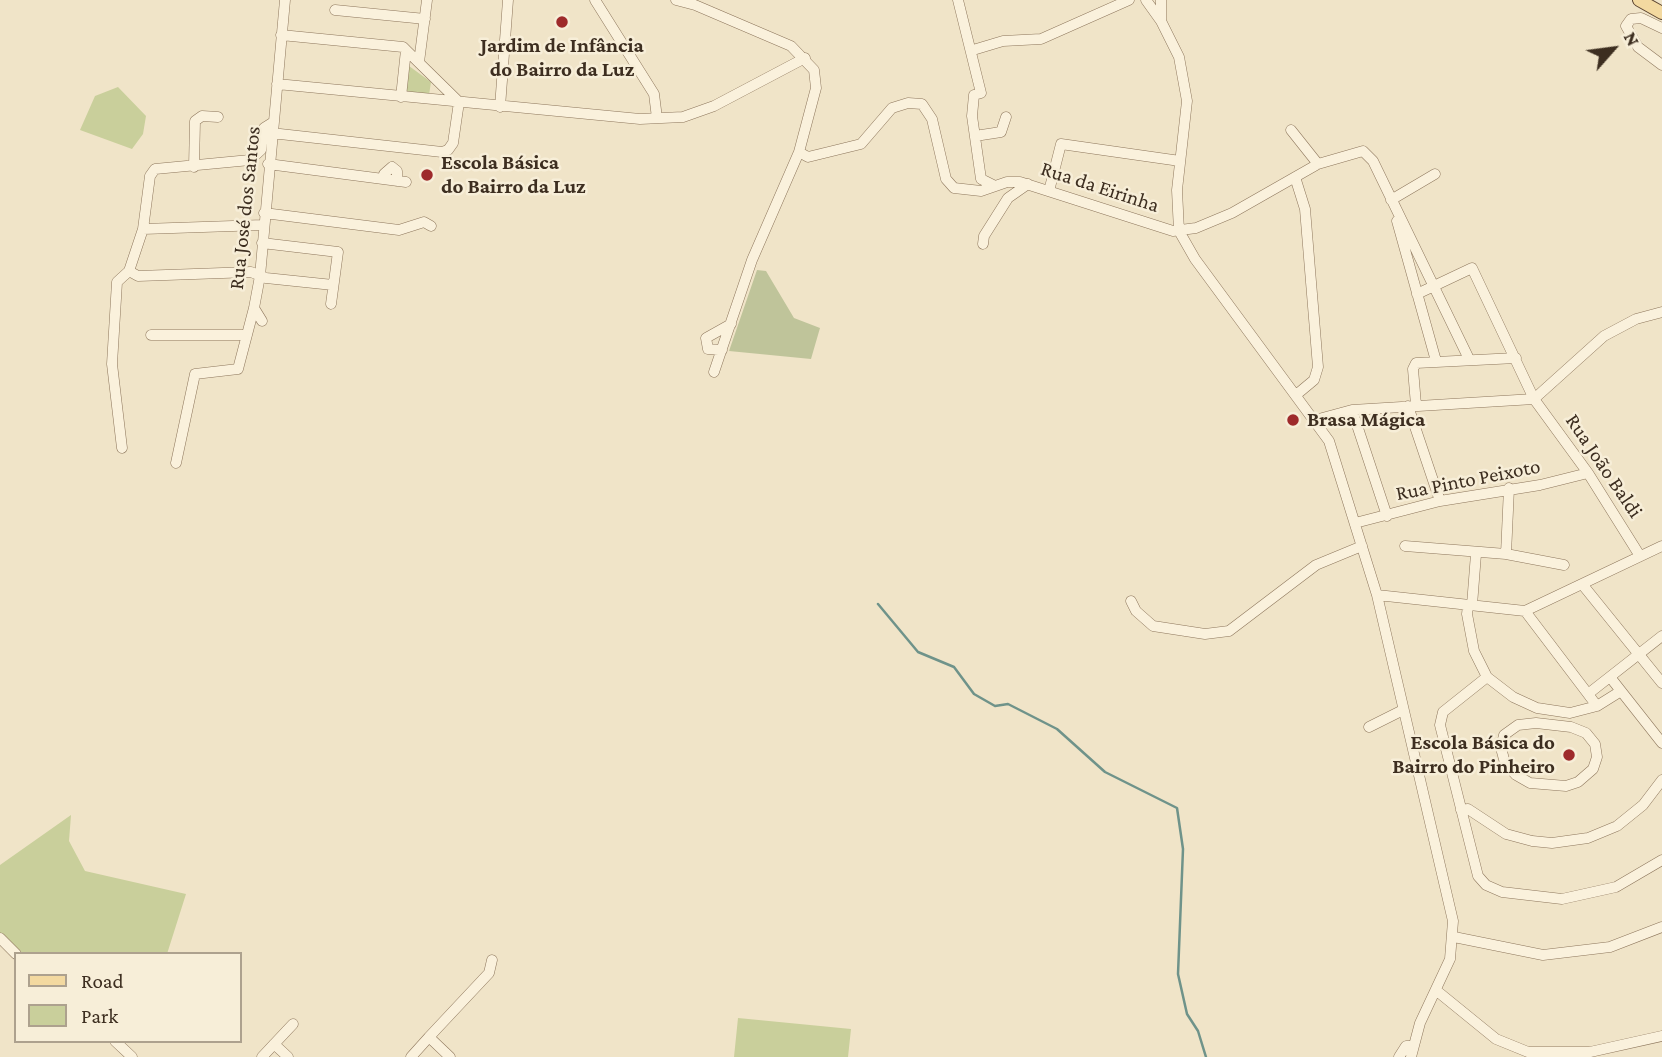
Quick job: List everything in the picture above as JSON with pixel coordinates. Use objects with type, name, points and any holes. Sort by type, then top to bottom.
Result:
[{"type":"main road","points":[[1639,0],[1659,19]]},
{"type":"street","name":"Rua José dos Santos","points":[[176,463],[195,374],[238,369],[254,308],[260,276],[268,164],[285,0]]},
{"type":"street","points":[[419,62],[427,0]]},
{"type":"street","points":[[500,107],[508,0]]},
{"type":"street","points":[[595,0],[654,94],[657,118]]},
{"type":"street","points":[[676,0],[695,5],[791,46],[814,70],[816,88],[799,152],[752,260],[714,372]]},
{"type":"street","points":[[958,0],[982,93],[974,95],[972,116],[981,179],[995,186]]},
{"type":"street","points":[[973,50],[1003,41],[1041,39],[1129,0]]},
{"type":"street","points":[[1146,0],[1161,21],[1180,57],[1187,102],[1180,161],[1178,226],[1195,259],[1329,440],[1377,595],[1450,903],[1454,937],[1450,959],[1413,1046],[1412,1057]]},
{"type":"street","points":[[1161,0],[1161,21]]},
{"type":"street","points":[[335,10],[425,19]]},
{"type":"street","points":[[1659,19],[1631,19],[1626,26],[1639,47],[1662,65]]},
{"type":"street","points":[[281,35],[403,47],[459,102]]},
{"type":"street","points":[[401,97],[407,50]]},
{"type":"street","points":[[277,84],[500,107],[657,118],[683,117],[714,106],[805,58]]},
{"type":"street","points":[[122,448],[112,347],[117,282],[129,271],[143,229],[150,176],[155,169],[161,166],[194,167],[250,160],[261,150],[264,128],[442,152],[453,143],[459,102]]},
{"type":"street","name":"Rua da Eirinha","points":[[799,152],[808,157],[861,144],[892,108],[908,103],[922,104],[932,119],[946,179],[954,188],[967,191],[1007,182],[1028,184],[1167,229],[1232,213],[1318,164],[1363,151],[1373,161],[1393,205]]},
{"type":"street","points":[[194,167],[195,121],[202,116],[218,117]]},
{"type":"street","points":[[975,136],[1002,132],[1006,117]]},
{"type":"street","points":[[1291,130],[1318,164]]},
{"type":"street","points":[[1049,191],[1060,144],[1180,161]]},
{"type":"street","points":[[268,164],[402,181]]},
{"type":"street","points":[[1393,205],[1435,174]]},
{"type":"street","points":[[1295,177],[1305,209],[1318,367],[1314,380],[1296,395]]},
{"type":"street","points":[[983,244],[984,236],[1008,198],[1028,184]]},
{"type":"street","points":[[1393,205],[1469,359]]},
{"type":"street","points":[[1393,205],[1436,361]]},
{"type":"street","points":[[264,213],[399,230],[424,222],[431,226]]},
{"type":"street","points":[[143,229],[263,225]]},
{"type":"street","points":[[262,243],[338,251],[331,304]]},
{"type":"street","name":"Rua João Baldi","points":[[1434,287],[1472,268],[1534,399],[1588,473],[1640,556]]},
{"type":"street","points":[[129,271],[138,276],[251,272],[260,276],[333,285]]},
{"type":"street","points":[[1417,294],[1434,287]]},
{"type":"street","points":[[254,308],[262,321]]},
{"type":"street","points":[[1315,420],[1352,410],[1534,399],[1604,336],[1636,319],[1662,312]]},
{"type":"street","points":[[722,350],[716,352],[708,349],[706,338],[730,324]]},
{"type":"street","points":[[151,335],[247,335]]},
{"type":"street","points":[[1440,501],[1412,405],[1413,369],[1421,362],[1516,358]]},
{"type":"street","points":[[1352,410],[1387,516]]},
{"type":"street","name":"Rua Pinto Peixoto","points":[[1355,523],[1440,501],[1540,485],[1588,473]]},
{"type":"street","points":[[1506,554],[1509,488]]},
{"type":"street","points":[[1131,601],[1136,611],[1153,626],[1205,634],[1229,631],[1316,565],[1362,546]]},
{"type":"street","points":[[1405,546],[1476,554],[1506,554],[1564,565]]},
{"type":"street","points":[[1377,595],[1525,611],[1662,546]]},
{"type":"street","points":[[1476,554],[1467,614],[1474,651],[1487,677],[1513,697],[1537,708],[1570,713],[1597,706],[1621,691]]},
{"type":"street","points":[[1582,584],[1662,683]]},
{"type":"street","points":[[1525,611],[1597,706]]},
{"type":"street","points":[[1588,694],[1662,636]]},
{"type":"street","points":[[1487,677],[1440,718],[1478,876],[1486,885],[1502,892],[1562,898],[1616,887],[1662,860]]},
{"type":"street","points":[[1611,677],[1662,743]]},
{"type":"street","points":[[1536,723],[1537,708]]},
{"type":"street","points":[[1369,727],[1403,710]]},
{"type":"street","points":[[1570,713],[1571,727]]},
{"type":"street","points":[[1536,723],[1571,727],[1586,733],[1595,744],[1597,757],[1593,769],[1578,782],[1551,787],[1530,783],[1516,775],[1505,763],[1501,748],[1504,735],[1518,725],[1536,723]]},
{"type":"street","points":[[1461,810],[1468,809],[1506,834],[1532,841],[1552,843],[1588,838],[1626,819],[1643,805],[1662,780]]},
{"type":"street","points":[[1454,937],[1543,955],[1611,947],[1662,927]]},
{"type":"street","points":[[0,938],[14,952]]},
{"type":"street","points":[[411,1057],[493,974],[492,960]]},
{"type":"street","points":[[1437,991],[1496,1039],[1528,1052],[1590,1052],[1662,1036]]},
{"type":"street","points":[[262,1057],[293,1024]]},
{"type":"street","points":[[429,1037],[450,1057]]},
{"type":"street","points":[[117,1043],[132,1057]]},
{"type":"street","points":[[274,1044],[288,1057]]},
{"type":"street","points":[[1399,1057],[1406,1046],[1413,1046]]},
{"type":"green space","points":[[409,66],[431,82],[429,95],[405,92]]},
{"type":"green space","points":[[118,87],[146,116],[143,134],[132,149],[80,130],[95,96]]},
{"type":"green space","points":[[757,270],[766,271],[794,318],[820,328],[811,359],[729,351]]},
{"type":"green space","points":[[71,815],[69,841],[85,871],[186,894],[168,952],[14,952],[0,938],[0,865]]},
{"type":"green space","points":[[738,1018],[851,1029],[848,1057],[734,1057]]},
{"type":"waterway","points":[[878,604],[918,652],[954,667],[974,694],[995,706],[1008,704],[1057,729],[1105,772],[1177,808],[1183,849],[1178,974],[1187,1014],[1198,1031],[1206,1057]]},
{"type":"place","name":"Jardim de Infância do Bairro da Luz","points":[[562,22]]},
{"type":"place","name":"Escola Básica do Bairro da Luz","points":[[427,175]]},
{"type":"place","name":"Brasa Mágica","points":[[1293,420]]},
{"type":"place","name":"Escola Básica do Bairro do Pinheiro","points":[[1569,755]]}]
